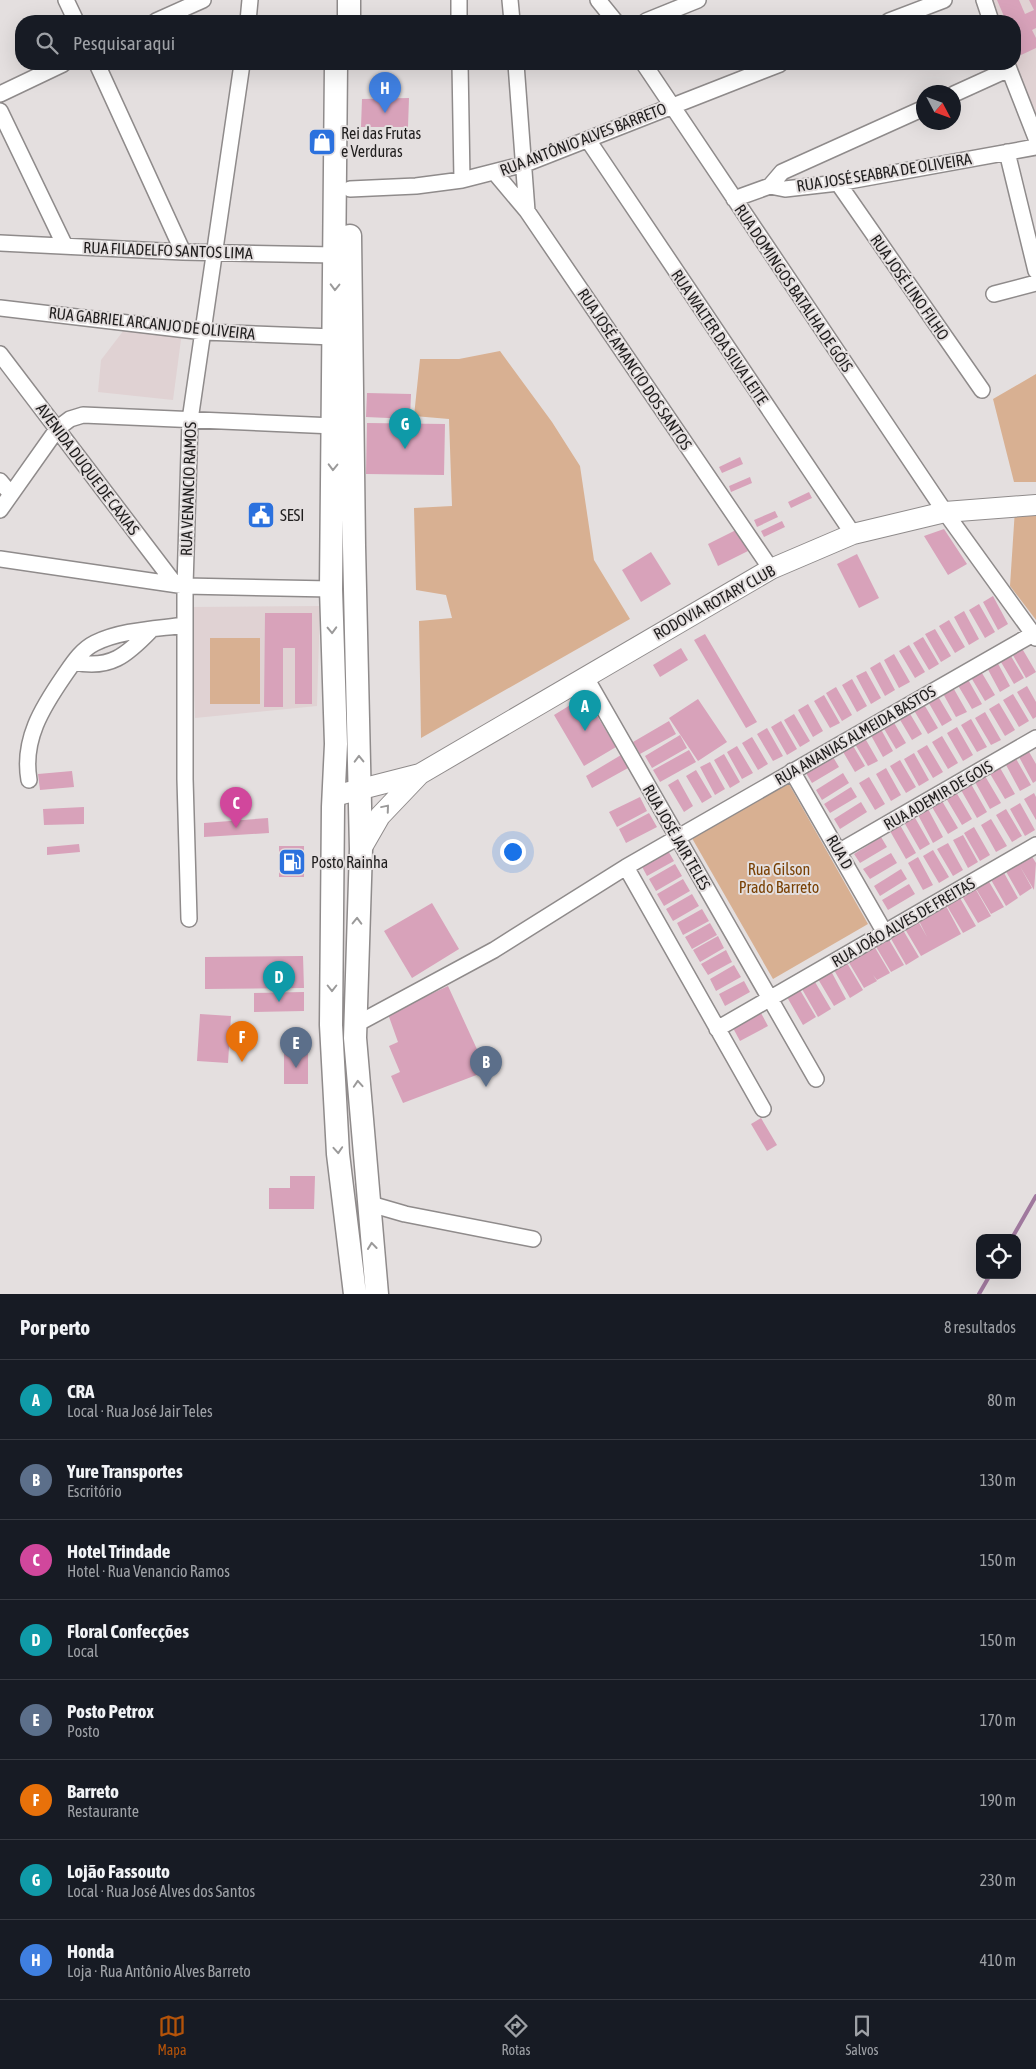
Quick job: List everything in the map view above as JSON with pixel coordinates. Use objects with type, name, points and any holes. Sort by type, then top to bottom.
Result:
[{"type":"main road","points":[[336,0],[336,15]]},
{"type":"main road","points":[[349,0],[349,15]]},
{"type":"main road","points":[[336,70],[334,426],[331,549],[336,744],[332,1013],[338,1154],[355,1294]]},
{"type":"main road","points":[[350,70],[354,546],[361,849],[355,1019],[367,1204],[377,1294]]},
{"type":"main road","name":"RODOVIA ROTARY CLUB","points":[[420,774],[584,676],[771,569],[853,534],[945,512],[1036,505]]},
{"type":"main road","points":[[331,549],[354,546]]},
{"type":"main road","points":[[334,796],[420,774]]},
{"type":"main road","points":[[361,849],[380,816],[420,774]]},
{"type":"main road","points":[[332,1013],[355,1019]]},
{"type":"street","points":[[66,0],[73,15]]},
{"type":"street","points":[[169,15],[203,0]]},
{"type":"street","points":[[459,0],[459,15]]},
{"type":"street","points":[[510,0],[511,15]]},
{"type":"street","points":[[598,0],[610,15]]},
{"type":"street","points":[[661,15],[698,0]]},
{"type":"street","points":[[905,15],[944,0]]},
{"type":"street","points":[[984,0],[989,15]]},
{"type":"street","points":[[0,94],[51,70]]},
{"type":"street","points":[[99,70],[183,252]]},
{"type":"street","name":"RUA VENANCIO RAMOS","points":[[189,919],[185,779],[185,625],[180,585],[190,420],[241,70]]},
{"type":"street","points":[[460,70],[462,180]]},
{"type":"street","points":[[517,70],[528,211]]},
{"type":"street","name":"RUA DOMINGOS BATALHA DE GÓIS","points":[[648,70],[945,512]]},
{"type":"street","name":"RUA ANTÔNIO ALVES BARRETO","points":[[350,190],[416,186],[462,180],[495,173],[525,164],[588,140],[765,70]]},
{"type":"street","points":[[961,90],[1002,70]]},
{"type":"street","points":[[1009,70],[1036,138]]},
{"type":"street","points":[[0,111],[65,246]]},
{"type":"street","points":[[770,186],[782,172],[916,112]]},
{"type":"street","name":"RUA WALTER DA SILVA LEITE","points":[[588,140],[853,534]]},
{"type":"street","name":"RUA JOSÉ SEABRA DE OLIVEIRA","points":[[734,199],[770,186],[785,189],[838,183],[1036,147]]},
{"type":"street","points":[[1007,152],[1036,271]]},
{"type":"street","name":"RUA JOSÉ AMANCIO DOS SANTOS","points":[[495,173],[528,211],[771,569]]},
{"type":"street","name":"RUA JOSÉ LINO FILHO","points":[[838,183],[982,390]]},
{"type":"street","name":"RUA FILADELFO SANTOS LIMA","points":[[0,243],[183,252],[335,255]]},
{"type":"street","points":[[994,294],[1036,283]]},
{"type":"street","name":"RUA GABRIEL ARCANJO DE OLIVEIRA","points":[[0,308],[204,332],[334,338]]},
{"type":"street","name":"AVENIDA DUQUE DE CAXIAS","points":[[0,354],[180,585]]},
{"type":"street","points":[[0,510],[10,493],[58,428],[70,419],[83,415],[334,426]]},
{"type":"street","points":[[0,481],[10,493]]},
{"type":"street","points":[[945,512],[1035,636]]},
{"type":"street","points":[[0,559],[180,585],[331,589]]},
{"type":"street","points":[[29,780],[26,765],[34,724],[49,698],[81,652],[104,639],[185,625]]},
{"type":"street","points":[[74,662],[97,666],[110,662],[138,644],[151,630]]},
{"type":"street","name":"RUA ANANIAS ALMEIDA BASTOS","points":[[355,1019],[494,950],[626,867],[792,771],[1035,636]]},
{"type":"street","name":"RUA JOSÉ JAIR TELES","points":[[584,676],[816,1079]]},
{"type":"street","name":"RUA ADEMIR DE GOIS","points":[[840,851],[1036,738]]},
{"type":"street","name":"RUA D","points":[[792,771],[840,851],[885,933]]},
{"type":"street","name":"RUA JOÃO ALVES DE FREITAS","points":[[717,1029],[1036,845]]},
{"type":"street","points":[[626,867],[763,1108]]},
{"type":"street","points":[[367,1204],[405,1214],[533,1239]]},
{"type":"shaded area","points":[[987,0],[1036,0],[1036,122],[1017,70],[1021,70],[1021,15],[993,15]]},
{"type":"shaded area","points":[[127,326],[182,332],[173,400],[98,392],[101,360]]},
{"type":"shaded area","points":[[320,606],[317,706],[195,718],[191,607]]},
{"type":"green space","points":[[500,351],[552,422],[580,466],[594,560],[630,619],[421,738],[419,621],[452,618],[446,595],[416,590],[414,508],[452,506],[449,419],[414,416],[420,359],[459,359]]},
{"type":"green space","points":[[1036,374],[1036,482],[1014,482],[993,399]]},
{"type":"green space","points":[[1015,509],[1036,509],[1036,620],[1010,586]]},
{"type":"green space","points":[[210,638],[260,638],[260,704],[210,704]]},
{"type":"green space","name":"Rua Gilson Prado Barreto","points":[[785,777],[868,924],[773,979],[689,833]]},
{"type":"building","points":[[997,0],[1019,0],[1025,14],[1034,10],[1029,0],[1036,0],[1036,28],[1032,30],[1036,38],[1036,48],[1021,55],[1021,15],[1003,15]]},
{"type":"building","points":[[409,98],[408,127],[361,127],[362,99]]},
{"type":"building","points":[[367,393],[411,394],[410,419],[366,417]]},
{"type":"building","points":[[367,423],[445,424],[444,475],[366,474]]},
{"type":"building","points":[[740,457],[743,464],[722,473],[719,467]]},
{"type":"building","points":[[750,477],[752,483],[731,492],[729,486]]},
{"type":"building","points":[[809,492],[812,498],[791,508],[788,502]]},
{"type":"building","points":[[775,511],[778,517],[757,527],[754,520]]},
{"type":"building","points":[[782,521],[785,527],[764,537],[761,531]]},
{"type":"building","points":[[738,529],[748,551],[718,566],[708,544]]},
{"type":"building","points":[[944,529],[967,564],[948,575],[924,536]]},
{"type":"building","points":[[651,552],[671,584],[641,602],[622,570]]},
{"type":"building","points":[[857,554],[879,598],[859,608],[837,564]]},
{"type":"building","points":[[993,596],[1008,624],[998,630],[983,602]]},
{"type":"building","points":[[979,604],[995,632],[985,638],[969,610]]},
{"type":"building","points":[[964,611],[979,639],[969,645],[954,617]]},
{"type":"building","points":[[265,613],[312,613],[312,704],[295,704],[295,648],[283,648],[283,707],[264,707]]},
{"type":"building","points":[[949,620],[965,647],[955,653],[939,626]]},
{"type":"building","points":[[935,629],[951,656],[941,662],[925,634]]},
{"type":"building","points":[[705,634],[757,722],[746,728],[694,640]]},
{"type":"building","points":[[923,637],[939,664],[929,670],[913,643]]},
{"type":"building","points":[[909,645],[925,672],[915,678],[899,651]]},
{"type":"building","points":[[1020,645],[1036,672],[1026,678],[1010,650]]},
{"type":"building","points":[[681,648],[688,660],[660,677],[653,665]]},
{"type":"building","points":[[1008,651],[1024,678],[1014,684],[998,657]]},
{"type":"building","points":[[894,654],[910,682],[899,688],[884,660]]},
{"type":"building","points":[[995,658],[1010,686],[1000,692],[985,664]]},
{"type":"building","points":[[880,662],[895,690],[885,696],[870,668]]},
{"type":"building","points":[[979,668],[995,695],[985,701],[969,674]]},
{"type":"building","points":[[866,671],[881,698],[871,704],[856,676]]},
{"type":"building","points":[[966,676],[982,704],[972,709],[956,682]]},
{"type":"building","points":[[852,679],[867,706],[857,712],[842,685]]},
{"type":"building","points":[[951,684],[967,712],[956,717],[941,690]]},
{"type":"building","points":[[1027,686],[1036,702],[1036,717],[1033,719],[1017,692]]},
{"type":"building","points":[[836,687],[852,715],[842,721],[826,693]]},
{"type":"building","points":[[936,693],[952,720],[942,726],[926,698]]},
{"type":"building","points":[[1013,694],[1029,721],[1019,727],[1003,700]]},
{"type":"building","points":[[824,695],[840,723],[830,728],[814,701]]},
{"type":"building","points":[[585,696],[616,747],[584,766],[554,715]]},
{"type":"building","points":[[698,699],[727,742],[698,761],[669,718]]},
{"type":"building","points":[[922,701],[938,728],[928,734],[912,707]]},
{"type":"building","points":[[999,703],[1015,730],[1005,736],[989,709]]},
{"type":"building","points":[[808,704],[823,731],[813,737],[798,710]]},
{"type":"building","points":[[906,707],[922,734],[912,740],[896,713]]},
{"type":"building","points":[[985,712],[1001,740],[991,745],[975,718]]},
{"type":"building","points":[[794,714],[810,741],[800,747],[784,720]]},
{"type":"building","points":[[890,716],[906,743],[896,749],[880,722]]},
{"type":"building","points":[[971,719],[987,747],[977,752],[961,725]]},
{"type":"building","points":[[669,721],[676,734],[640,754],[633,742]]},
{"type":"building","points":[[781,721],[797,749],[787,755],[771,727]]},
{"type":"building","points":[[878,724],[893,751],[883,757],[868,730]]},
{"type":"building","points":[[957,727],[973,755],[963,761],[947,733]]},
{"type":"building","points":[[767,728],[783,756],[773,761],[757,734]]},
{"type":"building","points":[[862,733],[878,761],[868,766],[852,739]]},
{"type":"building","points":[[680,735],[687,748],[652,768],[645,756]]},
{"type":"building","points":[[942,736],[958,763],[948,769],[932,742]]},
{"type":"building","points":[[752,737],[768,764],[758,770],[742,743]]},
{"type":"building","points":[[849,739],[865,766],[855,772],[839,745]]},
{"type":"building","points":[[927,745],[943,772],[933,778],[917,751]]},
{"type":"building","points":[[737,746],[753,773],[742,779],[727,752]]},
{"type":"building","points":[[689,750],[696,762],[660,782],[653,770]]},
{"type":"building","points":[[1028,750],[1036,764],[1036,781],[1033,783],[1018,755]]},
{"type":"building","points":[[914,753],[929,780],[919,786],[904,759]]},
{"type":"building","points":[[724,754],[740,782],[730,788],[714,760]]},
{"type":"building","points":[[621,755],[628,768],[592,788],[586,776]]},
{"type":"building","points":[[833,757],[839,767],[812,783],[806,773]]},
{"type":"building","points":[[1015,757],[1031,785],[1020,791],[1005,763]]},
{"type":"building","points":[[900,760],[916,787],[906,793],[890,766]]},
{"type":"building","points":[[710,762],[725,789],[715,795],[700,767]]},
{"type":"building","points":[[999,766],[1015,794],[1005,799],[989,772]]},
{"type":"building","points":[[886,768],[901,795],[891,801],[876,774]]},
{"type":"building","points":[[696,770],[712,797],[702,803],[686,776]]},
{"type":"building","points":[[72,771],[74,787],[40,790],[38,774]]},
{"type":"building","points":[[843,773],[849,783],[822,800],[816,790]]},
{"type":"building","points":[[985,776],[1001,803],[990,809],[975,782]]},
{"type":"building","points":[[869,777],[885,804],[875,810],[859,783]]},
{"type":"building","points":[[678,779],[693,806],[684,812],[668,785]]},
{"type":"building","points":[[971,784],[987,812],[977,818],[961,790]]},
{"type":"building","points":[[851,787],[857,797],[830,813],[824,804]]},
{"type":"building","points":[[956,792],[972,819],[962,825],[946,798]]},
{"type":"building","points":[[1034,793],[1036,797],[1036,820],[1024,799]]},
{"type":"building","points":[[640,797],[647,811],[617,827],[609,812]]},
{"type":"building","points":[[942,801],[958,828],[948,834],[932,807]]},
{"type":"building","points":[[861,802],[867,812],[840,829],[834,819]]},
{"type":"building","points":[[1020,803],[1035,830],[1025,836],[1010,809]]},
{"type":"building","points":[[84,807],[84,824],[44,825],[43,809]]},
{"type":"building","points":[[928,809],[943,837],[933,843],[918,815]]},
{"type":"building","points":[[1006,809],[1022,836],[1012,842],[996,815]]},
{"type":"building","points":[[649,813],[657,827],[626,843],[619,829]]},
{"type":"building","points":[[914,816],[930,844],[920,850],[904,822]]},
{"type":"building","points":[[268,818],[269,833],[204,837],[204,823]]},
{"type":"building","points":[[991,819],[1007,846],[996,852],[981,825]]},
{"type":"building","points":[[900,825],[916,853],[906,859],[890,831]]},
{"type":"building","points":[[974,827],[990,855],[980,861],[964,833]]},
{"type":"building","points":[[963,835],[978,862],[968,868],[953,840]]},
{"type":"building","points":[[881,837],[887,847],[860,863],[854,854]]},
{"type":"building","points":[[948,843],[963,870],[953,876],[937,849]]},
{"type":"building","points":[[79,844],[80,852],[47,855],[47,847]]},
{"type":"building","name":"Posto Rainha","points":[[279,846],[304,846],[304,877],[279,877]]},
{"type":"building","points":[[667,849],[674,861],[647,876],[640,863]]},
{"type":"building","points":[[933,850],[949,877],[939,883],[923,856]]},
{"type":"building","points":[[891,853],[897,863],[870,879],[863,869]]},
{"type":"building","points":[[1031,855],[1036,863],[1034,890],[1018,863]]},
{"type":"building","points":[[918,857],[933,885],[923,890],[908,863]]},
{"type":"building","points":[[1017,861],[1032,888],[1020,896],[1004,868]]},
{"type":"building","points":[[675,864],[682,876],[656,891],[649,879]]},
{"type":"building","points":[[901,869],[907,879],[880,896],[874,886]]},
{"type":"building","points":[[1003,871],[1018,898],[1006,906],[990,878]]},
{"type":"building","points":[[683,879],[690,891],[664,906],[657,894]]},
{"type":"building","points":[[988,880],[1004,907],[991,914],[975,887]]},
{"type":"building","points":[[909,884],[915,894],[888,910],[882,900]]},
{"type":"building","points":[[975,888],[991,916],[978,923],[962,896]]},
{"type":"building","points":[[692,894],[699,906],[673,921],[666,909]]},
{"type":"building","points":[[960,898],[976,926],[963,933],[947,906]]},
{"type":"building","points":[[432,903],[459,949],[412,978],[384,931]]},
{"type":"building","points":[[946,906],[961,934],[921,956],[905,929],[918,921],[927,937],[919,921]]},
{"type":"building","points":[[702,909],[709,921],[683,935],[677,923]]},
{"type":"building","points":[[710,923],[717,935],[692,949],[685,937]]},
{"type":"building","points":[[903,930],[919,957],[906,965],[890,937]]},
{"type":"building","points":[[718,936],[724,948],[700,962],[693,950]]},
{"type":"building","points":[[888,938],[904,965],[891,972],[875,945]]},
{"type":"building","points":[[874,946],[890,973],[877,980],[873,975],[877,981],[864,988],[848,961]]},
{"type":"building","points":[[726,950],[732,962],[708,975],[701,964]]},
{"type":"building","points":[[303,956],[304,988],[205,989],[205,957]]},
{"type":"building","points":[[847,963],[863,990],[850,998],[834,970]]},
{"type":"building","points":[[734,965],[741,977],[716,991],[710,979]]},
{"type":"building","points":[[831,971],[846,999],[834,1006],[818,979]]},
{"type":"building","points":[[744,981],[750,992],[725,1006],[719,994]]},
{"type":"building","points":[[815,982],[831,1009],[818,1017],[802,989]]},
{"type":"building","points":[[448,986],[487,1071],[403,1103],[391,1076],[400,1072],[389,1046],[398,1042],[388,1014]]},
{"type":"building","points":[[800,990],[816,1017],[803,1025],[787,997]]},
{"type":"building","points":[[304,992],[304,1011],[254,1012],[254,993]]},
{"type":"building","points":[[761,1013],[768,1026],[740,1041],[733,1028]]},
{"type":"building","points":[[200,1014],[231,1016],[228,1063],[197,1061]]},
{"type":"building","points":[[284,1053],[308,1053],[308,1084],[284,1084]]},
{"type":"building","points":[[761,1118],[777,1145],[767,1151],[751,1124]]},
{"type":"building","points":[[290,1176],[315,1176],[314,1209],[269,1209],[269,1188],[290,1188]]},
{"type":"waterway","points":[[1014,1234],[1036,1196]]},
{"type":"waterway","points":[[979,1294],[988,1279]]},
{"type":"place","name":"Honda","points":[[385,113]]},
{"type":"place","name":"Rei das Frutas e Verduras","points":[[322,142]]},
{"type":"place","name":"Lojão Fassouto","points":[[405,449]]},
{"type":"place","name":"SESI","points":[[261,515]]},
{"type":"place","name":"CRA","points":[[585,731]]},
{"type":"place","name":"Hotel Trindade","points":[[236,828]]},
{"type":"place","name":"Posto Rainha","points":[[292,862]]},
{"type":"place","name":"Floral Confecções","points":[[279,1002]]},
{"type":"place","name":"Barreto","points":[[242,1062]]},
{"type":"place","name":"Posto Petrox","points":[[296,1068]]},
{"type":"place","name":"Yure Transportes","points":[[486,1087]]}]
